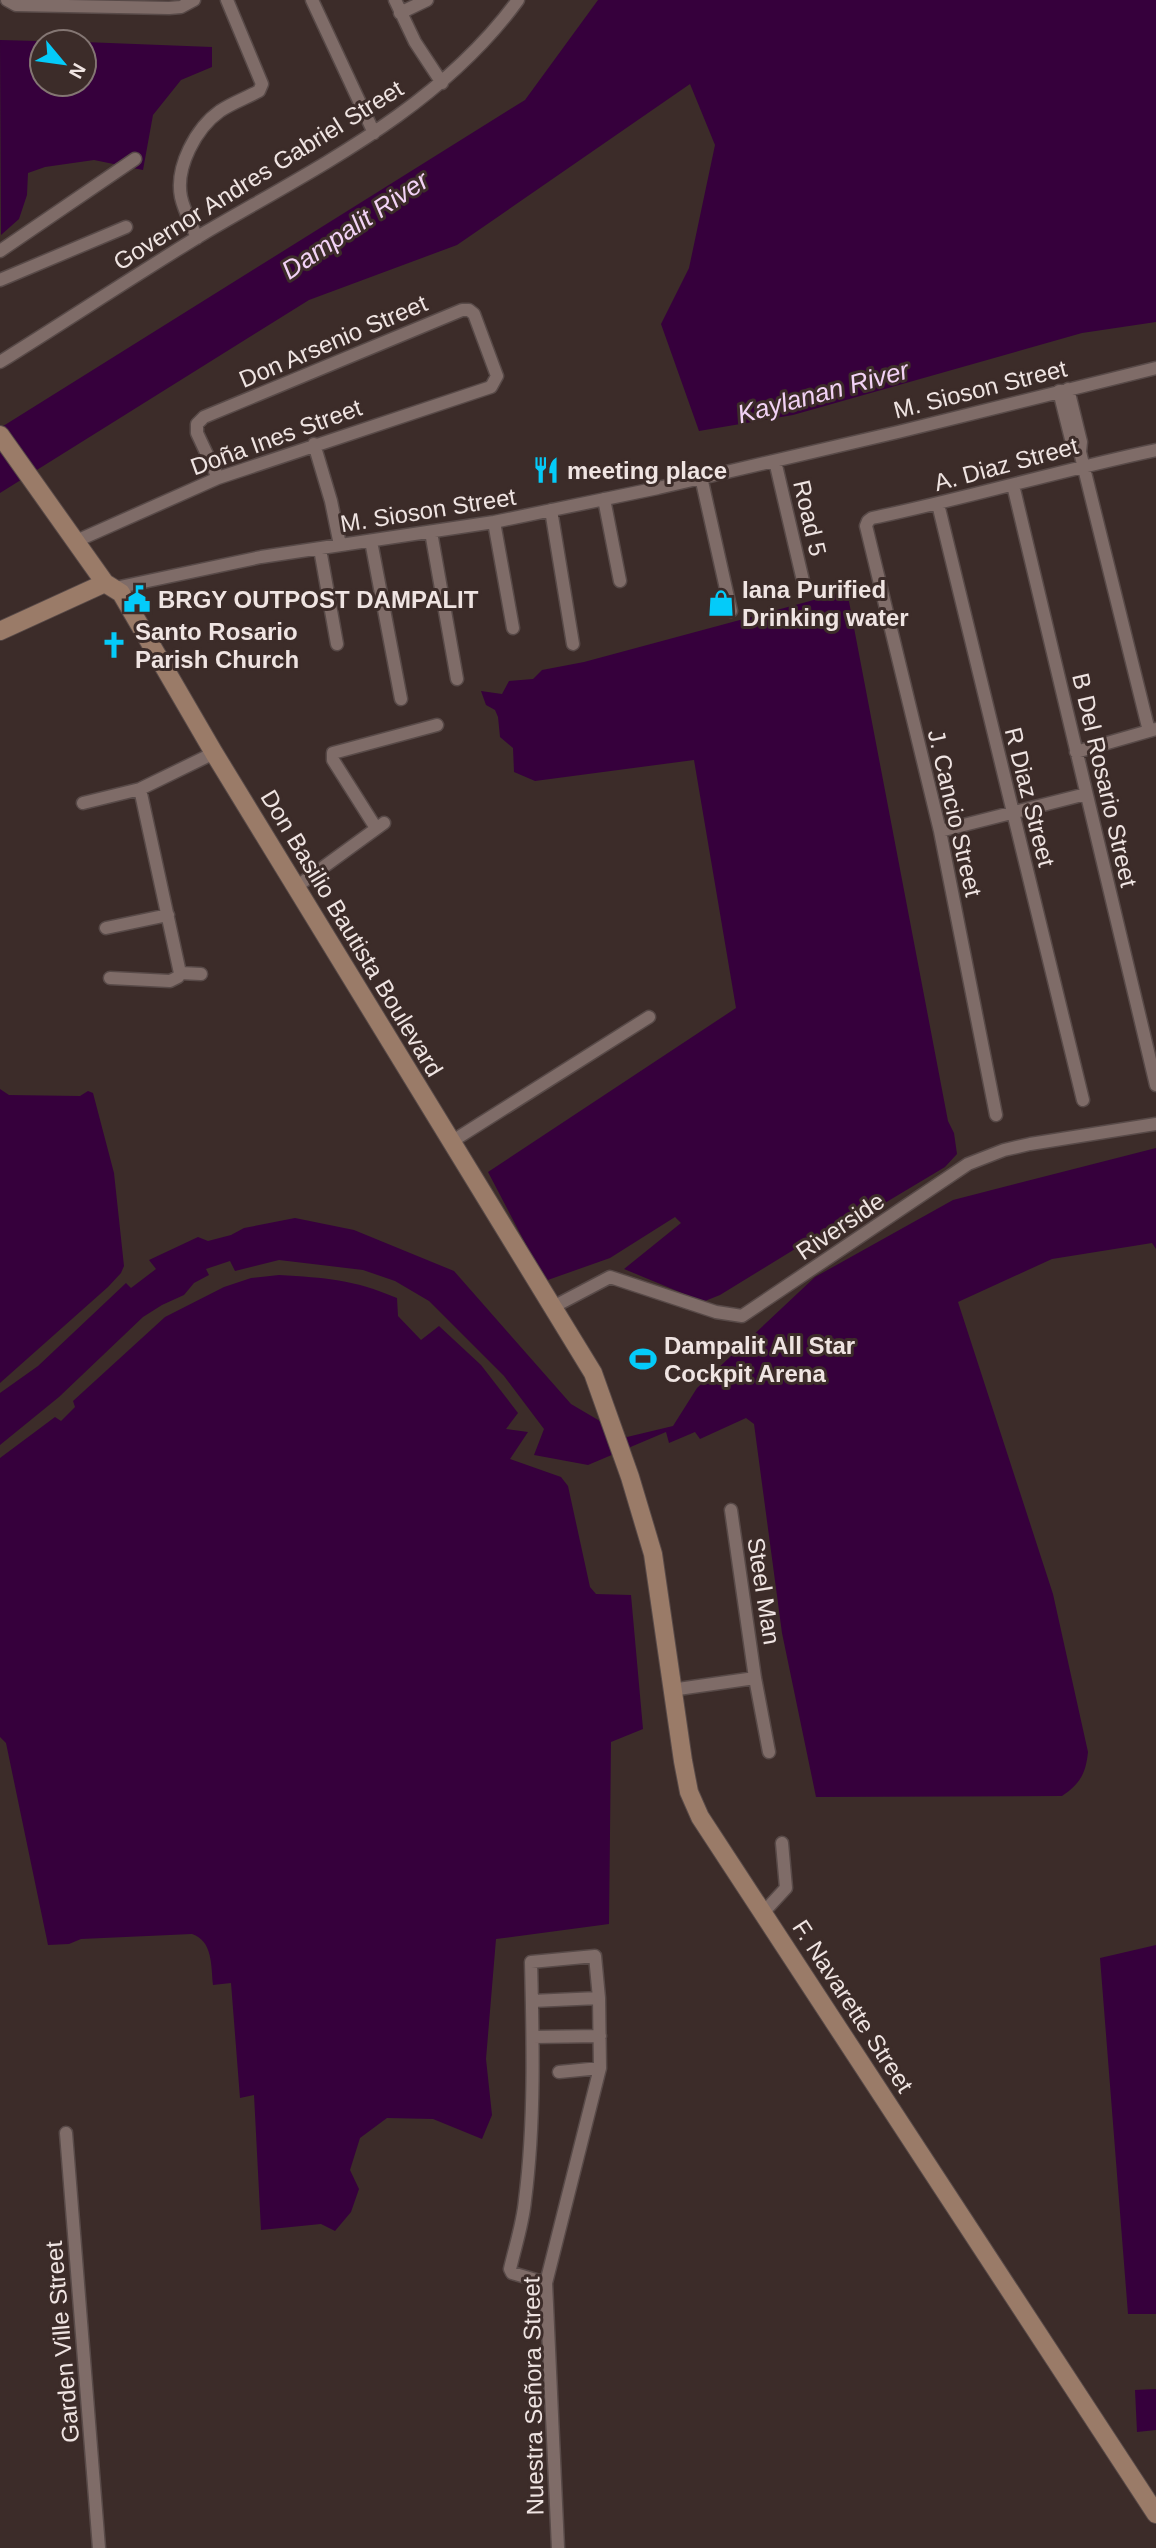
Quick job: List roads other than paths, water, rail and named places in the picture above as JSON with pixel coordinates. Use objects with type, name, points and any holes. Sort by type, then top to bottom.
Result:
[{"type":"main road","name":"Don Basilio Bautista Boulevard","points":[[0,435],[74,542],[110,586],[121,593],[214,753],[593,1373],[630,1477]]},
{"type":"main road","points":[[0,631],[110,586]]},
{"type":"main road","name":"F. Navarette Street","points":[[630,1477],[653,1555],[671,1690],[689,1793],[700,1816],[1156,2514]]},
{"type":"street","points":[[7,0],[13,5],[169,8],[181,7],[194,0]]},
{"type":"street","points":[[197,238],[181,197],[181,177],[189,151],[200,132],[218,112],[259,91],[262,84],[227,0]]},
{"type":"street","points":[[312,0],[374,133]]},
{"type":"street","points":[[395,0],[415,43],[442,83]]},
{"type":"street","points":[[400,13],[427,0]]},
{"type":"street","name":"Governor Andres Gabriel Street","points":[[0,362],[197,238],[374,133],[442,83],[473,55],[518,0]]},
{"type":"street","points":[[0,251],[135,159]]},
{"type":"street","points":[[0,281],[126,227]]},
{"type":"street","name":"Don Arsenio Street","points":[[218,478],[197,433],[197,424],[204,417],[462,310],[469,310],[474,314],[497,376],[495,382]]},
{"type":"street","name":"M. Sioson Street","points":[[110,586],[261,557],[494,522],[775,461],[1156,368]]},
{"type":"street","name":"Doña Ines Street","points":[[74,542],[218,478],[491,387],[495,382]]},
{"type":"street","points":[[1063,390],[1072,443],[1081,458],[1152,730],[1076,752]]},
{"type":"street","points":[[314,444],[331,501],[340,545]]},
{"type":"street","name":"A. Diaz Street","points":[[868,521],[1013,485],[1081,458],[1156,450]]},
{"type":"street","name":"Road 5","points":[[775,461],[804,585]]},
{"type":"street","points":[[701,477],[731,611]]},
{"type":"street","name":"B Del Rosario Street","points":[[1013,485],[1156,1085]]},
{"type":"street","points":[[604,499],[620,581]]},
{"type":"street","name":"R Diaz Street","points":[[938,504],[1083,1100]]},
{"type":"street","points":[[551,510],[573,644]]},
{"type":"street","name":"J. Cancio Street","points":[[868,521],[866,526],[940,831],[996,1115]]},
{"type":"street","points":[[494,522],[513,628]]},
{"type":"street","points":[[431,533],[457,679]]},
{"type":"street","points":[[371,541],[401,699]]},
{"type":"street","points":[[320,549],[337,644]]},
{"type":"street","points":[[296,887],[380,825],[333,760],[333,753],[437,725]]},
{"type":"street","points":[[83,803],[140,789],[214,753]]},
{"type":"street","points":[[110,978],[170,981],[180,973],[140,789]]},
{"type":"street","points":[[940,831],[1086,794]]},
{"type":"street","points":[[106,928],[167,915]]},
{"type":"street","points":[[180,973],[201,974]]},
{"type":"street","points":[[451,1142],[649,1017]]},
{"type":"street","name":"Riverside","points":[[553,1307],[610,1277],[716,1312],[742,1316],[968,1164],[1004,1150],[1030,1144],[1156,1124]]},
{"type":"street","name":"Steel Man","points":[[731,1510],[755,1678],[769,1752]]},
{"type":"street","name":"Steel Man","points":[[671,1690],[755,1678]]},
{"type":"street","points":[[762,1913],[786,1888],[782,1843]]},
{"type":"street","name":"Nuestra Señora Street","points":[[532,2001],[531,1962],[595,1956],[599,1998],[600,2068],[546,2283],[558,2548]]},
{"type":"street","points":[[546,2283],[512,2273],[510,2269],[525,2202],[533,2036],[532,2001],[599,1998]]},
{"type":"street","points":[[533,2036],[600,2036]]},
{"type":"street","points":[[559,2072],[600,2068]]},
{"type":"street","name":"Garden Ville Street","points":[[66,2133],[99,2548]]},
{"type":"water","points":[[598,0],[1156,0],[1156,322],[1082,333],[793,415],[699,431],[661,324],[689,268],[715,145],[690,84],[457,245],[309,300],[0,493],[0,428],[525,100]]},
{"type":"water","points":[[0,40],[28,41],[28,98],[98,98],[98,43],[212,47],[212,67],[181,80],[153,115],[143,170],[94,160],[45,167],[28,173],[27,195],[19,219],[1,235]]},
{"type":"water","points":[[847,591],[948,1121],[954,1133],[957,1154],[945,1167],[823,1240],[808,1241],[720,1295],[705,1301],[624,1269],[681,1223],[675,1217],[610,1258],[545,1281],[488,1172],[736,1008],[694,760],[535,781],[514,772],[513,748],[500,737],[498,717],[495,710],[486,705],[481,691],[502,694],[509,681],[533,679],[542,670],[584,662]]},
{"type":"water","points":[[0,1089],[9,1095],[80,1096],[88,1091],[93,1093],[114,1173],[124,1266],[108,1287],[0,1383]]},
{"type":"water","points":[[1156,1148],[1156,1249],[1152,1243],[1052,1259],[958,1302],[1053,1594],[1088,1752],[1081,1777],[1062,1796],[816,1797],[782,1633],[754,1424],[746,1418],[700,1439],[695,1432],[669,1443],[666,1432],[588,1465],[534,1455],[544,1429],[504,1376],[429,1301],[395,1281],[363,1270],[279,1260],[235,1271],[230,1261],[206,1269],[209,1275],[194,1283],[184,1295],[143,1317],[59,1397],[0,1445],[0,1393],[38,1366],[126,1283],[131,1288],[156,1269],[149,1260],[198,1237],[208,1241],[231,1235],[244,1228],[295,1218],[354,1230],[454,1271],[571,1404],[627,1437],[673,1426],[697,1388],[815,1277],[953,1200]]},
{"type":"water","points":[[279,1275],[339,1280],[397,1298],[398,1316],[421,1340],[439,1326],[481,1365],[518,1413],[506,1429],[528,1432],[510,1459],[561,1477],[568,1486],[590,1587],[596,1594],[631,1595],[643,1729],[611,1742],[609,1924],[496,1939],[486,2059],[492,2115],[482,2139],[433,2119],[387,2118],[360,2138],[350,2170],[359,2189],[351,2212],[335,2231],[321,2224],[261,2230],[254,2095],[240,2098],[231,1983],[213,1985],[210,1955],[199,1937],[192,1934],[81,1939],[69,1944],[48,1945],[6,1743],[0,1737],[0,1458],[55,1417],[61,1421],[75,1407],[73,1401],[165,1317],[224,1287],[251,1278]]},
{"type":"water","points":[[1156,1945],[1156,2314],[1128,2314],[1100,1958]]},
{"type":"water","points":[[1156,2389],[1156,2430],[1137,2432],[1135,2390]]},
{"type":"place","name":"meeting place","points":[[546,470]]},
{"type":"place","name":"BRGY OUTPOST DAMPALIT","points":[[137,599]]},
{"type":"place","name":"Iana Purified Drinking water","points":[[721,603]]},
{"type":"place","name":"Santo Rosario Parish Church","points":[[114,645]]},
{"type":"place","name":"Dampalit All Star Cockpit Arena","points":[[643,1359]]},
{"type":"water label","name":"Dampalit River","points":[[355,225]]},
{"type":"water label","name":"Kaylanan River","points":[[823,392]]}]
